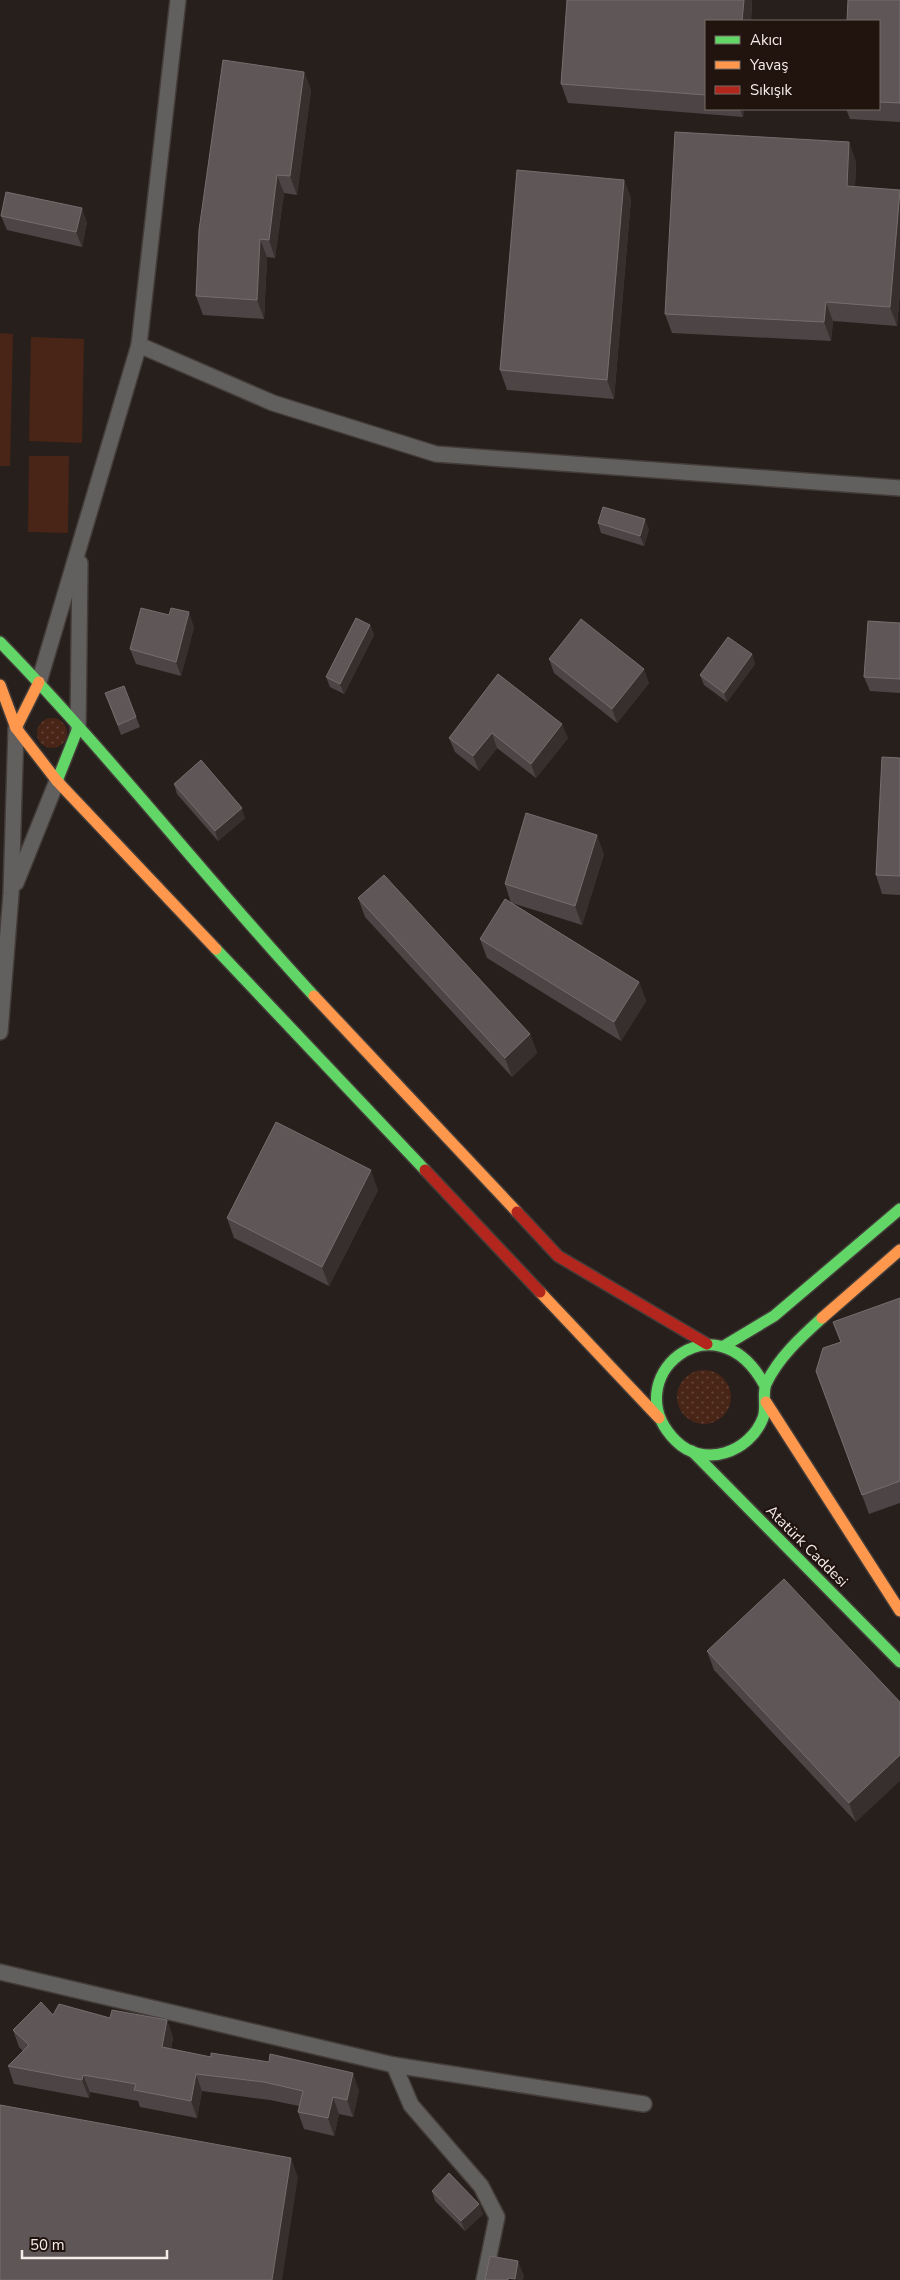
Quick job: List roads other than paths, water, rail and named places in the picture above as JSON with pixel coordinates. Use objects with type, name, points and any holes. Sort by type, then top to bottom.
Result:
[{"type":"street","points":[[0,1032],[11,894],[16,728],[39,682],[140,346],[178,0]]},
{"type":"street","points":[[140,346],[273,404],[436,454],[900,488]]},
{"type":"street","points":[[11,894],[78,728],[80,547]]},
{"type":"street","points":[[0,642],[39,682],[255,932],[558,1256],[707,1344]]},
{"type":"street","points":[[0,685],[16,728],[57,781],[659,1418]]},
{"type":"street","points":[[724,1346],[774,1316],[900,1209]]},
{"type":"street","points":[[764,1386],[795,1342],[900,1250]]},
{"type":"street","points":[[707,1344],[724,1346],[750,1360],[759,1372],[764,1386],[766,1402],[764,1417],[758,1430],[748,1441],[736,1449],[721,1454],[706,1455],[692,1452],[678,1444],[666,1432],[659,1418],[656,1402],[658,1385],[664,1369],[676,1356],[691,1348],[707,1344]]},
{"type":"street","name":"Atatürk Caddesi","points":[[766,1402],[900,1611]]},
{"type":"street","name":"Atatürk Caddesi","points":[[692,1452],[900,1662]]},
{"type":"street","points":[[0,1972],[394,2065],[644,2104]]},
{"type":"street","points":[[394,2065],[411,2105],[482,2186],[497,2217],[484,2280]]}]
